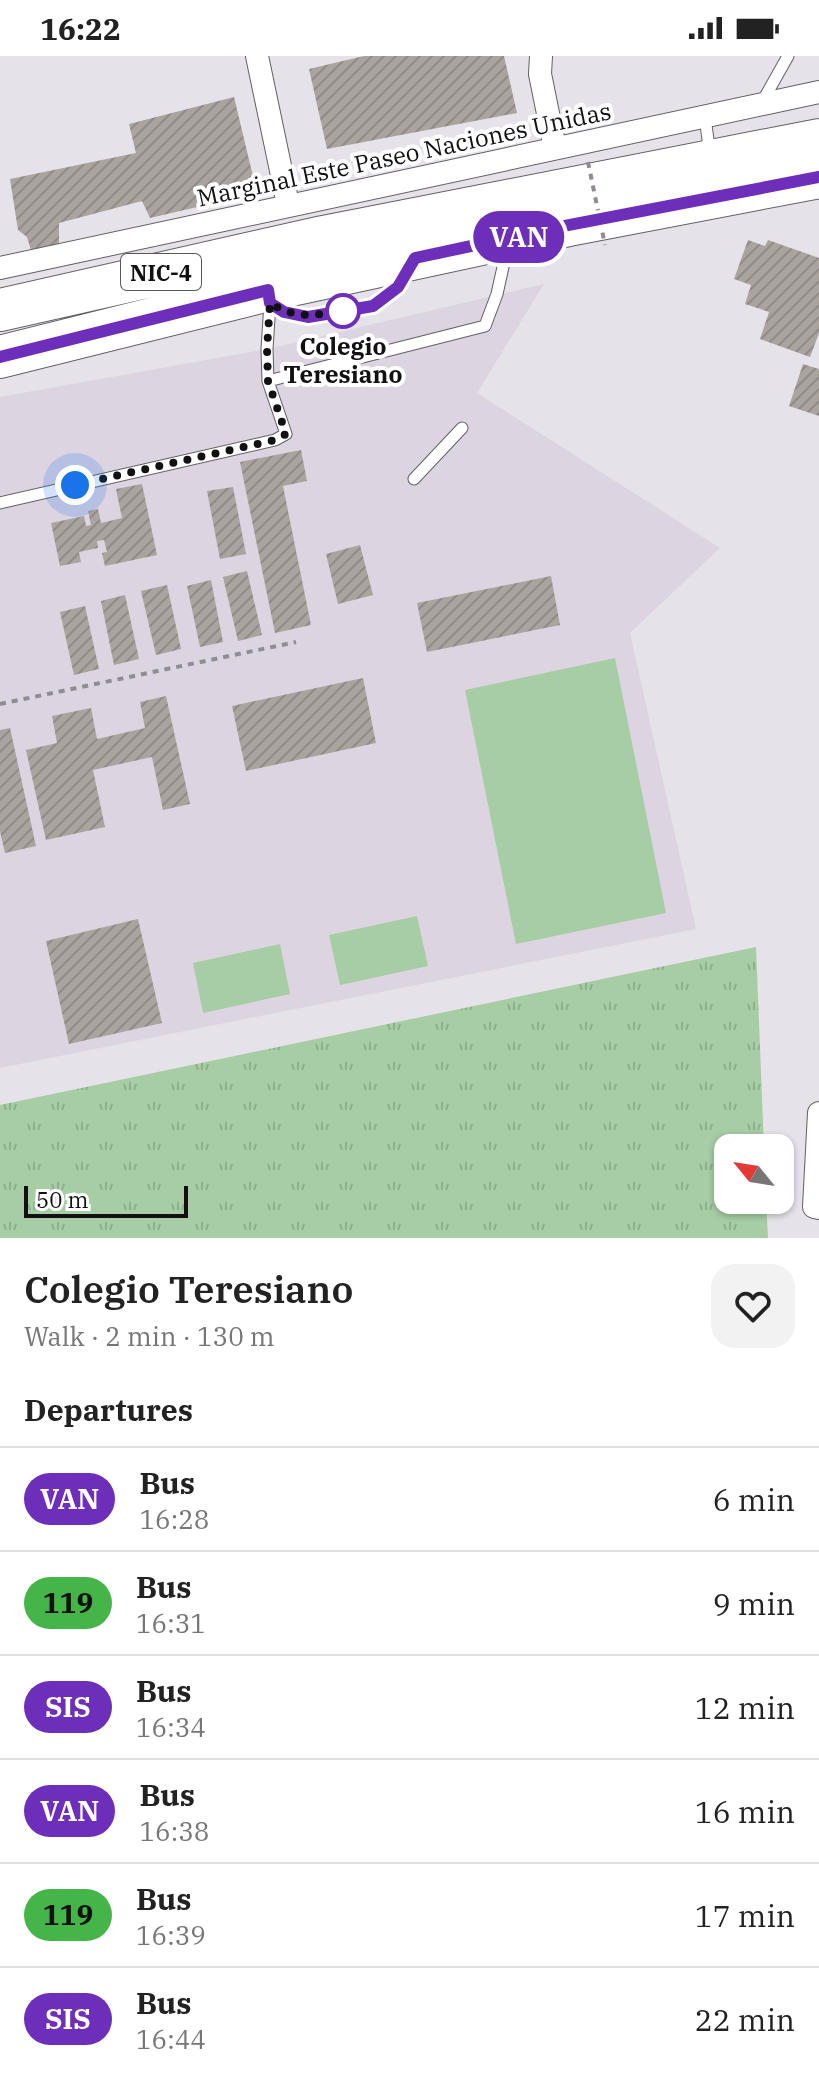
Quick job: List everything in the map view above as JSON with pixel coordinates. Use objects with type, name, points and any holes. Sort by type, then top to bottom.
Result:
[{"type":"highway","name":"NIC-4","points":[[0,310],[711,159],[819,140]]},
{"type":"highway","name":"NIC-4","points":[[0,357],[269,290],[569,225],[819,177]]},
{"type":"street","points":[[257,56],[288,204]]},
{"type":"street","points":[[541,56],[540,74],[555,148]]},
{"type":"street","name":"Marginal Este Paseo Naciones Unidas","points":[[0,268],[819,92]]},
{"type":"street","points":[[819,1113],[814,1207],[819,1208]]},
{"type":"lane","points":[[761,105],[788,56]]},
{"type":"lane","points":[[705,117],[711,159]]},
{"type":"lane","points":[[268,381],[485,326],[497,294],[509,240]]},
{"type":"lane","points":[[0,503],[275,440],[286,434],[268,381],[269,290]]},
{"type":"lane","points":[[414,479],[462,428]]},
{"type":"path","points":[[588,162],[605,245]]},
{"type":"path","points":[[0,704],[296,642]]},
{"type":"shaded area","name":"Colegio Teresiano","points":[[544,284],[477,393],[720,548],[630,633],[696,929],[0,1068],[0,397],[267,349]]},
{"type":"green space","points":[[615,658],[666,913],[516,944],[465,690]]},
{"type":"green space","points":[[417,916],[428,966],[340,985],[329,935]]},
{"type":"green space","points":[[280,944],[290,994],[203,1013],[193,963]]},
{"type":"green space","points":[[756,947],[763,1134],[714,1134],[714,1214],[767,1214],[768,1238],[0,1238],[0,1105]]},
{"type":"building","points":[[364,56],[504,56],[517,113],[327,149],[309,69]]},
{"type":"building","points":[[234,97],[257,193],[150,218],[142,201],[59,223],[59,246],[31,250],[27,237],[18,230],[10,179],[136,153],[129,124]]},
{"type":"building","points":[[748,240],[765,246],[768,240],[819,258],[819,333],[810,357],[760,339],[769,312],[745,304],[751,285],[734,279]]},
{"type":"building","points":[[803,364],[819,369],[819,416],[789,406]]},
{"type":"building","points":[[301,450],[307,481],[283,486],[311,625],[275,633],[240,462]]},
{"type":"building","points":[[142,484],[157,555],[105,566],[102,553],[107,552],[104,540],[97,541],[98,548],[79,552],[81,562],[60,566],[51,523],[84,516],[86,526],[91,525],[88,511],[98,509],[101,523],[122,518],[116,489]]},
{"type":"building","points":[[233,487],[246,554],[220,559],[207,491]]},
{"type":"building","points":[[360,545],[373,595],[338,604],[326,554]]},
{"type":"building","points":[[247,571],[262,635],[238,641],[223,577]]},
{"type":"building","points":[[551,576],[560,625],[427,652],[417,603]]},
{"type":"building","points":[[211,580],[223,642],[200,647],[187,586]]},
{"type":"building","points":[[167,585],[181,649],[156,655],[141,591]]},
{"type":"building","points":[[125,595],[139,659],[114,665],[101,601]]},
{"type":"building","points":[[85,606],[99,669],[74,675],[60,612]]},
{"type":"building","points":[[363,678],[376,743],[246,771],[232,706]]},
{"type":"building","points":[[166,696],[190,804],[163,810],[152,757],[93,770],[105,827],[46,840],[26,750],[57,743],[52,716],[91,708],[97,739],[145,728],[140,702]]},
{"type":"building","points":[[10,728],[36,846],[5,853],[0,831],[0,730]]},
{"type":"building","points":[[138,919],[162,1023],[69,1044],[46,941]]},
{"type":"bus line","name":"VAN","points":[[0,357],[268,290],[270,303],[284,312],[308,317],[373,306],[398,287],[415,258],[819,177]]},
{"type":"place","name":"Colegio Teresiano","points":[[343,311]]},
{"type":"route","points":[[75,485],[275,440],[286,434],[268,381],[270,303],[284,312],[308,317],[343,311]]}]
